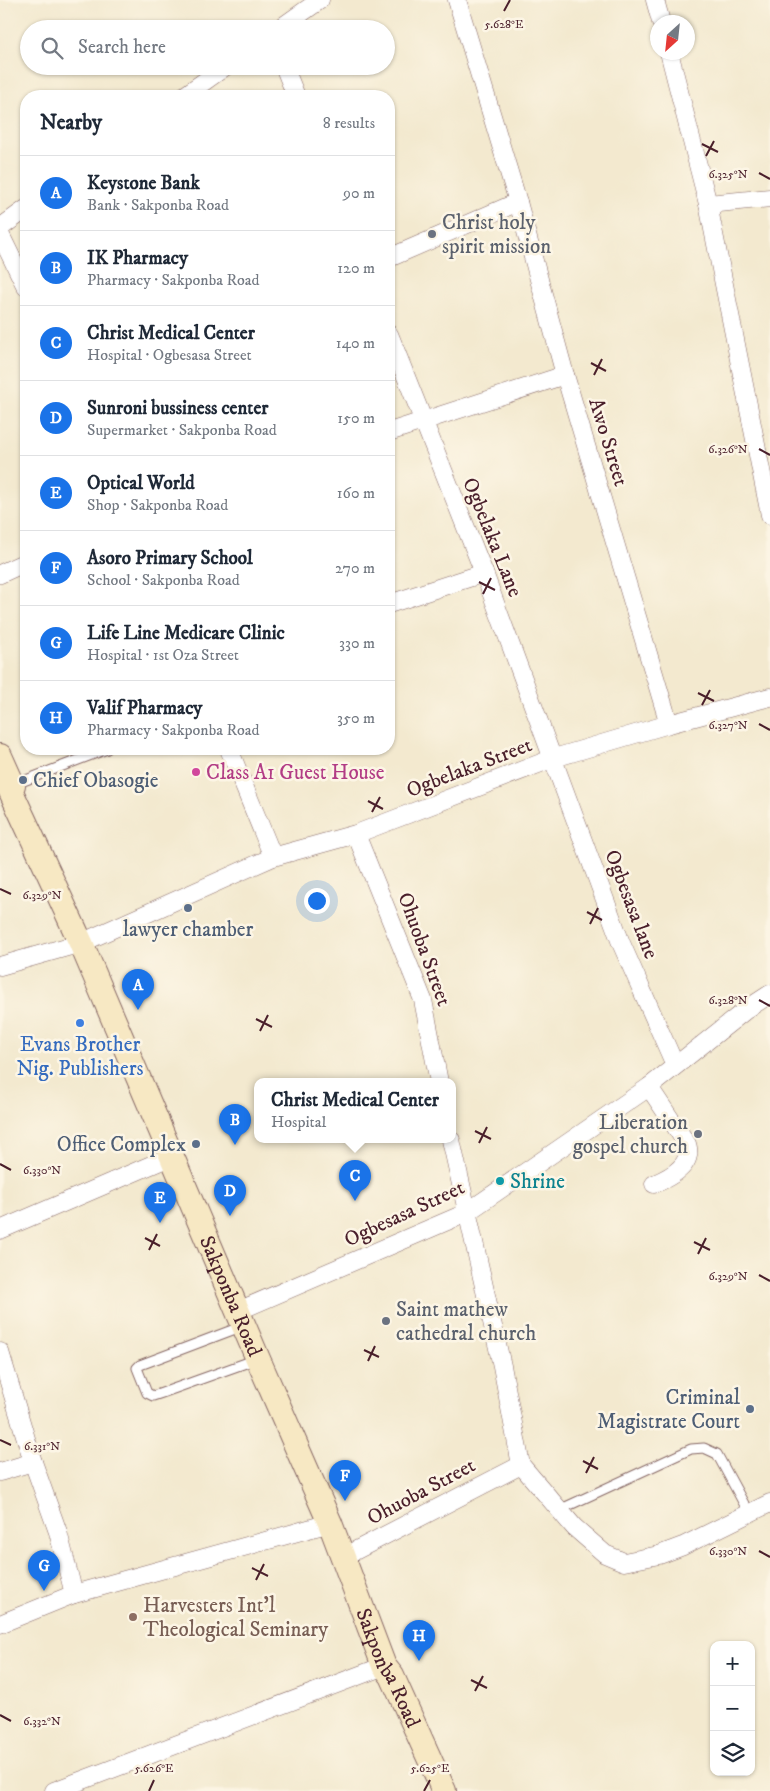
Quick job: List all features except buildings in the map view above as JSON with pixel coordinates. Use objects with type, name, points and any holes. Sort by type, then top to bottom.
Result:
[{"type":"main road","name":"Sakponba Road","points":[[0,756],[7,784],[81,943],[330,1523],[384,1666],[392,1676],[444,1791]]},
{"type":"street","points":[[292,20],[320,0]]},
{"type":"street","name":"Awo Street","points":[[457,0],[518,202],[566,375],[669,724]]},
{"type":"street","points":[[655,0],[659,15]]},
{"type":"street","points":[[671,60],[708,204],[770,514]]},
{"type":"street","points":[[192,90],[213,75]]},
{"type":"street","points":[[288,75],[294,90]]},
{"type":"street","points":[[708,204],[770,198]]},
{"type":"street","points":[[395,255],[518,202]]},
{"type":"street","points":[[0,228],[20,213]]},
{"type":"street","points":[[0,234],[20,275]]},
{"type":"street","name":"Ogbelaka Lane","points":[[395,350],[422,422],[484,573],[554,758]]},
{"type":"street","points":[[395,430],[566,375]]},
{"type":"street","points":[[0,574],[20,565]]},
{"type":"street","points":[[395,602],[484,573]]},
{"type":"street","name":"Ogbelaka Street","points":[[0,966],[81,943],[273,857],[356,834],[554,758],[770,697]]},
{"type":"street","points":[[231,755],[273,857]]},
{"type":"street","name":"Ogbesasa lane","points":[[554,758],[621,943],[675,1065]]},
{"type":"street","name":"Ohuoba Street","points":[[356,834],[423,1000],[438,1078]]},
{"type":"street","name":"Ogbesasa Street","points":[[241,1318],[466,1213],[649,1087],[747,1009],[770,994]]},
{"type":"street","points":[[649,1087],[690,1151],[684,1166],[672,1175],[654,1184]]},
{"type":"street","points":[[452,1143],[502,1366],[521,1465],[574,1527],[605,1554],[624,1562],[659,1555],[683,1546],[770,1503]]},
{"type":"street","points":[[0,1230],[172,1156]]},
{"type":"street","points":[[0,1352],[33,1462],[58,1532],[74,1594]]},
{"type":"street","points":[[0,1472],[33,1462]]},
{"type":"street","name":"Ohuoba Street","points":[[343,1558],[521,1465]]},
{"type":"street","points":[[0,1624],[74,1594],[330,1523]]},
{"type":"street","points":[[54,1791],[384,1666]]},
{"type":"lane","points":[[7,784],[90,755]]},
{"type":"lane","points":[[241,1318],[140,1365],[137,1368],[147,1394],[153,1396],[258,1359]]},
{"type":"lane","points":[[559,1510],[691,1449],[704,1448],[716,1454],[749,1513]]},
{"type":"place","name":"Christ holy spirit mission","points":[[432,234]]},
{"type":"place","name":"Class A1 Guest House","points":[[196,772]]},
{"type":"place","name":"Chief Obasogie","points":[[23,780]]},
{"type":"place","name":"lawyer chamber","points":[[188,908]]},
{"type":"place","name":"Keystone Bank","points":[[138,1010]]},
{"type":"place","name":"Evans Brother Nig. Publishers","points":[[80,1023]]},
{"type":"place","name":"Liberation gospel church","points":[[698,1134]]},
{"type":"place","name":"Office Complex","points":[[196,1144]]},
{"type":"place","name":"IK Pharmacy","points":[[235,1145]]},
{"type":"place","name":"Shrine","points":[[500,1181]]},
{"type":"place","name":"Christ Medical Center","points":[[355,1201]]},
{"type":"place","name":"Sunroni bussiness center","points":[[230,1216]]},
{"type":"place","name":"Optical World","points":[[160,1223]]},
{"type":"place","name":"Saint mathew cathedral church","points":[[386,1321]]},
{"type":"place","name":"Criminal Magistrate Court","points":[[750,1409]]},
{"type":"place","name":"Asoro Primary School","points":[[345,1501]]},
{"type":"place","name":"Life Line Medicare Clinic","points":[[44,1591]]},
{"type":"place","name":"Harvesters Int'l Theological Seminary","points":[[133,1617]]},
{"type":"place","name":"Valif Pharmacy","points":[[419,1661]]}]
